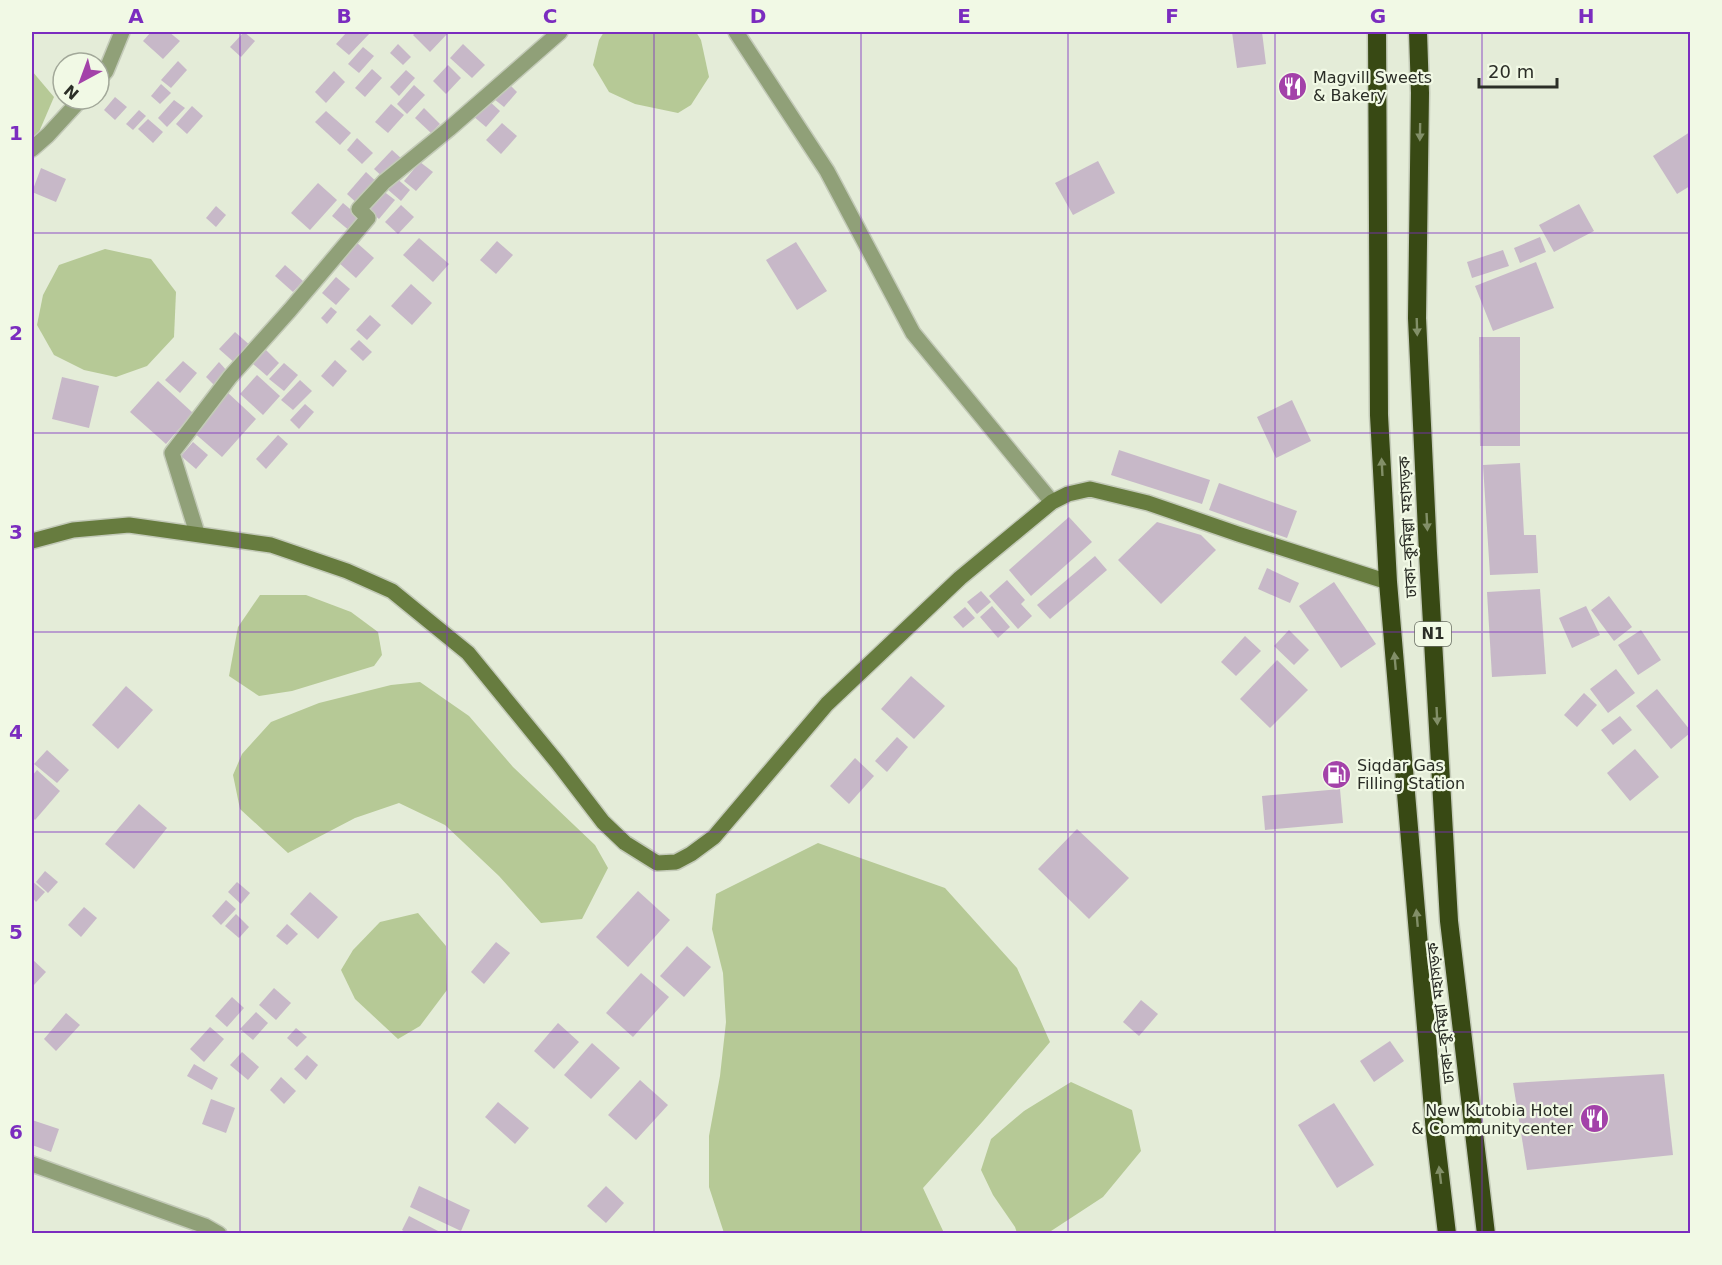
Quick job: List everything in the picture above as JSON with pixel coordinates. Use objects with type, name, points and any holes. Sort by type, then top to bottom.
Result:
[{"type":"highway","name":"ঢাকা–কুমিল্লা মহাসড়ক","points":[[1377,32],[1379,415],[1388,582],[1435,1133],[1447,1233]]},
{"type":"highway","name":"ঢাকা–কুমিল্লা মহাসড়ক","points":[[1418,32],[1420,93],[1417,318],[1428,553],[1449,921],[1486,1233]]},
{"type":"street","points":[[111,59],[122,32]]},
{"type":"street","points":[[197,533],[172,453],[230,378],[368,218],[359,209],[384,182],[449,129],[560,32]]},
{"type":"street","points":[[736,32],[827,171],[913,333],[1052,502]]},
{"type":"street","points":[[32,149],[70,111]]},
{"type":"street","points":[[32,542],[73,530],[129,525],[197,533],[271,545],[347,571],[392,591],[468,653],[615,834],[657,863],[676,862],[714,837],[826,704],[960,578],[1052,502],[1068,494],[1090,489],[1148,503],[1388,582]]},
{"type":"street","points":[[32,1164],[219,1233]]},
{"type":"shaded area","points":[[604,32],[696,32],[701,40],[709,77],[691,105],[678,113],[635,104],[609,92],[593,65],[599,40]]},
{"type":"shaded area","points":[[32,71],[51,93],[51,104],[36,139],[32,143]]},
{"type":"shaded area","points":[[105,249],[151,259],[176,292],[174,337],[147,366],[116,377],[84,370],[54,355],[37,325],[43,295],[59,265]]},
{"type":"shaded area","points":[[260,595],[306,595],[351,612],[378,632],[382,655],[374,666],[292,691],[259,696],[229,676],[238,627]]},
{"type":"shaded area","points":[[420,682],[469,716],[513,767],[595,845],[608,868],[582,919],[541,923],[499,876],[445,825],[399,803],[355,818],[288,853],[240,809],[233,775],[242,754],[271,722],[319,703],[391,685]]},
{"type":"shaded area","points":[[818,843],[945,888],[1017,968],[1050,1042],[923,1188],[944,1233],[724,1233],[709,1187],[709,1136],[720,1076],[726,1022],[723,973],[712,929],[716,894]]},
{"type":"shaded area","points":[[418,913],[446,946],[447,990],[420,1026],[398,1039],[355,999],[341,970],[353,950],[380,922]]},
{"type":"shaded area","points":[[1071,1082],[1132,1110],[1141,1151],[1103,1197],[1048,1233],[1017,1233],[993,1195],[981,1170],[991,1139],[1024,1111]]},
{"type":"building","points":[[151,32],[169,32],[180,41],[163,59],[143,41]]},
{"type":"building","points":[[244,32],[255,41],[241,57],[230,47]]},
{"type":"building","points":[[347,32],[371,32],[349,55],[336,44]]},
{"type":"building","points":[[417,32],[449,32],[430,52],[413,35]]},
{"type":"building","points":[[1232,32],[1262,32],[1266,64],[1237,68]]},
{"type":"building","points":[[398,44],[411,57],[403,65],[390,53]]},
{"type":"building","points":[[463,44],[485,65],[472,78],[450,58]]},
{"type":"building","points":[[363,47],[374,56],[359,73],[348,64]]},
{"type":"building","points":[[178,61],[187,70],[171,88],[161,80]]},
{"type":"building","points":[[448,65],[461,78],[446,94],[433,81]]},
{"type":"building","points":[[372,69],[382,78],[365,97],[355,88]]},
{"type":"building","points":[[406,70],[415,78],[399,96],[390,87]]},
{"type":"building","points":[[334,71],[345,82],[326,103],[315,92]]},
{"type":"building","points":[[508,83],[517,92],[504,107],[494,99]]},
{"type":"building","points":[[161,84],[171,93],[160,104],[151,96]]},
{"type":"building","points":[[414,85],[425,95],[407,114],[397,104]]},
{"type":"building","points":[[115,97],[127,107],[115,120],[105,111],[111,111],[111,102]]},
{"type":"building","points":[[174,100],[185,108],[167,127],[158,118]]},
{"type":"building","points":[[488,100],[500,111],[486,127],[473,116]]},
{"type":"building","points":[[391,104],[404,115],[388,133],[375,122]]},
{"type":"building","points":[[192,106],[203,116],[187,134],[176,124]]},
{"type":"building","points":[[424,108],[440,124],[431,133],[415,118]]},
{"type":"building","points":[[139,110],[146,116],[133,130],[126,124]]},
{"type":"building","points":[[326,111],[351,133],[340,145],[315,122]]},
{"type":"building","points":[[148,119],[163,132],[153,143],[138,129]]},
{"type":"building","points":[[502,123],[517,136],[501,154],[486,140]]},
{"type":"building","points":[[1690,132],[1690,186],[1677,194],[1653,156]]},
{"type":"building","points":[[357,138],[373,153],[362,164],[347,150]]},
{"type":"building","points":[[392,150],[402,159],[385,179],[374,169]]},
{"type":"building","points":[[1098,161],[1115,193],[1073,215],[1055,183]]},
{"type":"building","points":[[420,162],[433,172],[416,191],[404,181]]},
{"type":"building","points":[[41,168],[66,179],[56,202],[32,192]]},
{"type":"building","points":[[366,172],[379,184],[360,206],[347,194]]},
{"type":"building","points":[[395,177],[410,190],[401,201],[386,188]]},
{"type":"building","points":[[318,183],[337,200],[310,230],[291,213]]},
{"type":"building","points":[[382,190],[395,200],[379,219],[367,209]]},
{"type":"building","points":[[343,203],[362,219],[351,232],[332,216]]},
{"type":"building","points":[[1579,204],[1594,231],[1554,252],[1539,225]]},
{"type":"building","points":[[401,205],[414,217],[398,234],[385,222]]},
{"type":"building","points":[[216,206],[226,215],[216,227],[206,218]]},
{"type":"building","points":[[1540,237],[1546,252],[1520,263],[1514,248]]},
{"type":"building","points":[[419,238],[449,264],[433,282],[403,255]]},
{"type":"building","points":[[497,241],[513,255],[496,274],[480,260]]},
{"type":"building","points":[[356,242],[374,258],[356,278],[338,262]]},
{"type":"building","points":[[796,242],[827,291],[797,310],[766,260]]},
{"type":"building","points":[[1503,250],[1509,266],[1472,278],[1467,262]]},
{"type":"building","points":[[1536,262],[1554,308],[1493,331],[1475,286]]},
{"type":"building","points":[[285,265],[303,281],[293,292],[275,276]]},
{"type":"building","points":[[336,277],[350,289],[336,305],[322,293]]},
{"type":"building","points":[[411,284],[432,303],[412,325],[391,306]]},
{"type":"building","points":[[331,307],[337,312],[327,324],[321,318]]},
{"type":"building","points":[[370,315],[381,325],[367,340],[356,330]]},
{"type":"building","points":[[235,332],[252,347],[236,364],[219,349]]},
{"type":"building","points":[[1479,337],[1520,337],[1520,446],[1480,446]]},
{"type":"building","points":[[359,340],[372,352],[363,361],[350,349]]},
{"type":"building","points":[[266,350],[279,363],[267,376],[253,364]]},
{"type":"building","points":[[335,360],[347,371],[333,387],[321,376]]},
{"type":"building","points":[[183,361],[197,373],[180,393],[165,380]]},
{"type":"building","points":[[219,362],[228,372],[215,386],[206,377]]},
{"type":"building","points":[[284,363],[298,375],[284,391],[269,379]]},
{"type":"building","points":[[257,375],[280,396],[263,415],[240,394]]},
{"type":"building","points":[[62,377],[99,386],[89,428],[52,419]]},
{"type":"building","points":[[300,380],[312,391],[293,410],[281,400]]},
{"type":"building","points":[[158,381],[193,413],[166,444],[130,412]]},
{"type":"building","points":[[227,392],[256,419],[222,457],[192,431]]},
{"type":"building","points":[[1292,400],[1311,441],[1276,458],[1257,417]]},
{"type":"building","points":[[305,404],[314,412],[299,429],[290,420]]},
{"type":"building","points":[[278,435],[288,444],[266,469],[256,459]]},
{"type":"building","points":[[193,442],[208,455],[196,469],[181,456]]},
{"type":"building","points":[[1119,450],[1210,480],[1202,504],[1111,475]]},
{"type":"building","points":[[1520,463],[1524,535],[1536,535],[1538,573],[1490,575],[1483,465]]},
{"type":"building","points":[[1219,483],[1297,511],[1287,538],[1209,510]]},
{"type":"building","points":[[1069,517],[1092,542],[1031,596],[1009,570]]},
{"type":"building","points":[[1157,522],[1201,535],[1216,550],[1161,604],[1118,560]]},
{"type":"building","points":[[1095,556],[1107,570],[1050,619],[1037,605]]},
{"type":"building","points":[[1267,568],[1299,583],[1290,603],[1258,589]]},
{"type":"building","points":[[1007,580],[1025,600],[1021,604],[1032,616],[1018,629],[989,596]]},
{"type":"building","points":[[1334,582],[1376,644],[1341,668],[1299,606]]},
{"type":"building","points":[[1540,589],[1546,674],[1492,677],[1487,592]]},
{"type":"building","points":[[981,591],[991,602],[977,614],[967,602]]},
{"type":"building","points":[[1609,596],[1632,627],[1614,641],[1591,610]]},
{"type":"building","points":[[992,606],[1010,627],[998,638],[980,617]]},
{"type":"building","points":[[1586,606],[1600,635],[1572,648],[1559,618]]},
{"type":"building","points":[[965,607],[975,618],[963,628],[953,617]]},
{"type":"building","points":[[1289,630],[1309,650],[1294,665],[1274,646]]},
{"type":"building","points":[[1641,630],[1661,660],[1638,675],[1618,645]]},
{"type":"building","points":[[1245,636],[1261,651],[1236,676],[1221,662]]},
{"type":"building","points":[[1277,660],[1308,690],[1270,728],[1240,699]]},
{"type":"building","points":[[1616,669],[1635,693],[1608,713],[1590,689]]},
{"type":"building","points":[[911,676],[945,706],[914,739],[881,709]]},
{"type":"building","points":[[126,686],[153,710],[118,749],[92,725]]},
{"type":"building","points":[[1657,689],[1690,730],[1690,733],[1671,749],[1636,706]]},
{"type":"building","points":[[1584,693],[1597,705],[1577,727],[1564,715]]},
{"type":"building","points":[[1620,716],[1632,730],[1613,745],[1601,730]]},
{"type":"building","points":[[897,737],[908,747],[887,772],[875,761]]},
{"type":"building","points":[[1635,749],[1659,777],[1630,801],[1607,773]]},
{"type":"building","points":[[47,750],[69,770],[57,783],[34,764]]},
{"type":"building","points":[[855,758],[874,776],[849,804],[830,786]]},
{"type":"building","points":[[37,770],[60,791],[35,820],[32,817],[32,776]]},
{"type":"building","points":[[1340,789],[1343,823],[1265,830],[1262,796]]},
{"type":"building","points":[[139,804],[167,828],[134,869],[105,844]]},
{"type":"building","points":[[1077,829],[1129,878],[1089,919],[1038,869]]},
{"type":"building","points":[[45,871],[58,882],[48,893],[36,882]]},
{"type":"building","points":[[32,881],[45,892],[36,902],[32,897]]},
{"type":"building","points":[[237,882],[250,893],[241,904],[228,892]]},
{"type":"building","points":[[638,891],[670,920],[628,967],[596,937]]},
{"type":"building","points":[[310,892],[338,917],[318,939],[290,914]]},
{"type":"building","points":[[226,900],[236,909],[221,925],[212,916]]},
{"type":"building","points":[[84,907],[97,918],[81,937],[68,925]]},
{"type":"building","points":[[236,914],[249,927],[239,938],[225,926]]},
{"type":"building","points":[[287,924],[298,934],[287,945],[276,936]]},
{"type":"building","points":[[496,942],[510,953],[484,984],[471,972]]},
{"type":"building","points":[[687,946],[711,967],[684,997],[660,976]]},
{"type":"building","points":[[32,959],[46,972],[33,986],[32,985]]},
{"type":"building","points":[[641,973],[669,997],[633,1037],[606,1013]]},
{"type":"building","points":[[274,988],[291,1003],[276,1020],[259,1005]]},
{"type":"building","points":[[232,997],[244,1008],[227,1027],[215,1016]]},
{"type":"building","points":[[1141,1000],[1158,1014],[1139,1036],[1123,1022]]},
{"type":"building","points":[[256,1012],[268,1023],[253,1040],[240,1029]]},
{"type":"building","points":[[66,1013],[80,1025],[56,1051],[44,1039]]},
{"type":"building","points":[[558,1023],[579,1042],[554,1069],[534,1051]]},
{"type":"building","points":[[210,1027],[224,1039],[204,1062],[190,1049]]},
{"type":"building","points":[[296,1028],[307,1037],[297,1047],[287,1038]]},
{"type":"building","points":[[1390,1041],[1404,1061],[1374,1082],[1360,1061]]},
{"type":"building","points":[[592,1043],[620,1068],[591,1099],[564,1075]]},
{"type":"building","points":[[242,1052],[259,1067],[248,1080],[230,1065]]},
{"type":"building","points":[[307,1055],[318,1065],[306,1080],[294,1069]]},
{"type":"building","points":[[194,1064],[218,1078],[212,1090],[187,1076]]},
{"type":"building","name":"New Kutobia Hotel & Communitycenter","points":[[1664,1074],[1673,1155],[1527,1170],[1513,1083]]},
{"type":"building","points":[[281,1077],[296,1091],[284,1104],[270,1090]]},
{"type":"building","points":[[640,1080],[668,1105],[636,1140],[608,1115]]},
{"type":"building","points":[[211,1099],[235,1108],[226,1133],[202,1124]]},
{"type":"building","points":[[498,1102],[529,1128],[515,1144],[485,1117]]},
{"type":"building","points":[[1334,1103],[1374,1165],[1337,1188],[1298,1125]]},
{"type":"building","points":[[32,1120],[59,1129],[51,1152],[32,1145]]},
{"type":"building","points":[[419,1186],[470,1210],[461,1231],[410,1207]]},
{"type":"building","points":[[606,1186],[624,1203],[606,1223],[587,1206]]},
{"type":"building","points":[[409,1216],[440,1232],[439,1234],[408,1234],[402,1230]]},
{"type":"place","name":"Magvill Sweets & Bakery","points":[[1292,86]]},
{"type":"place","name":"Siqdar Gas Filling Station","points":[[1336,774]]},
{"type":"place","name":"New Kutobia Hotel & Communitycenter","points":[[1594,1119]]}]
